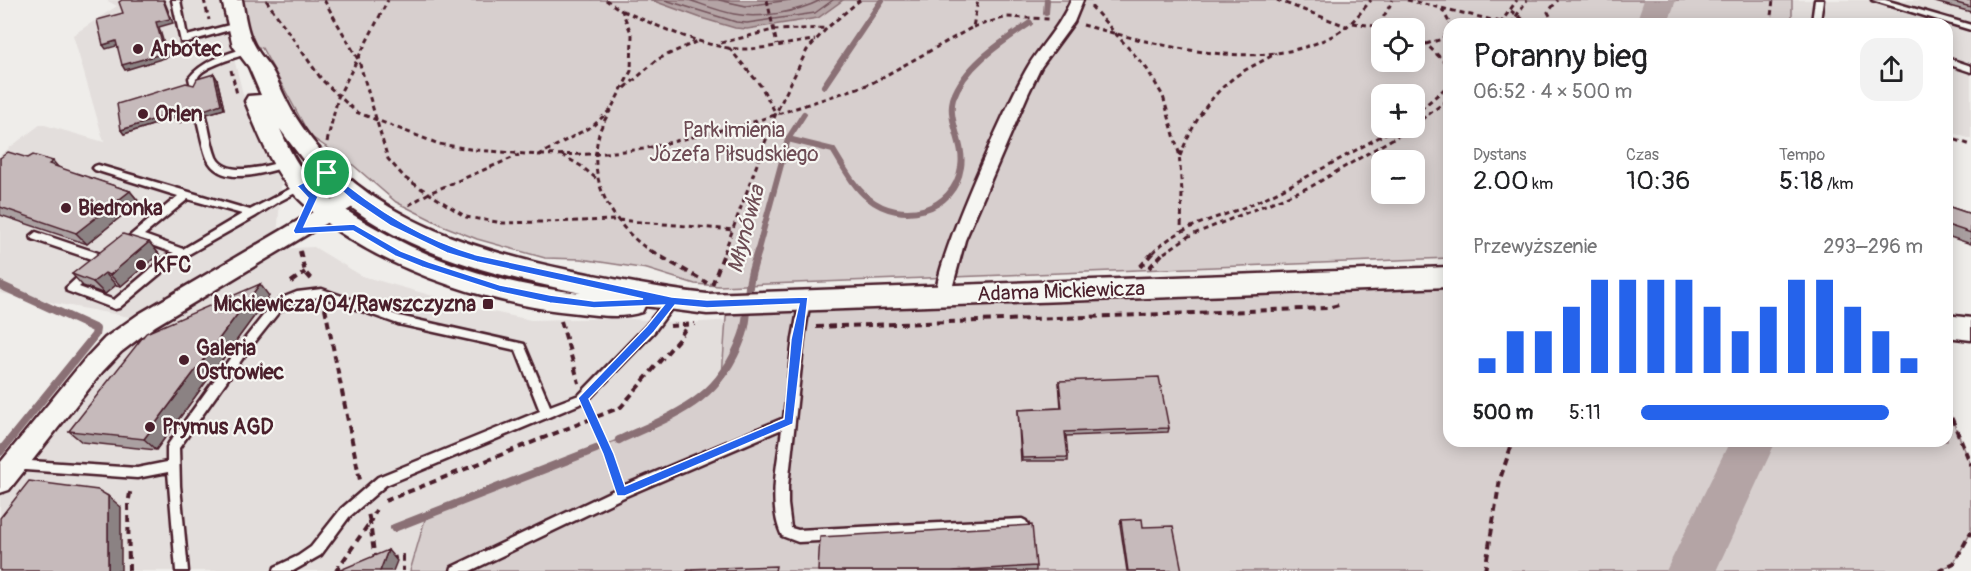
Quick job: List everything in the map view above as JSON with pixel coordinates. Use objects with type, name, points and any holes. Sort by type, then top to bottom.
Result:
[{"type":"street","name":"Adama Mickiewicza","points":[[232,0],[246,51],[244,71],[286,164],[315,198],[354,228],[398,253],[500,288],[550,299],[594,304],[672,301],[727,303],[1443,277]]},
{"type":"street","points":[[943,296],[944,283],[957,240],[1021,94],[1035,66],[1068,22],[1077,0]]},
{"type":"street","name":"Adama Mickiewicza","points":[[246,51],[258,63],[283,117],[311,156],[354,197],[394,224],[450,250],[521,270],[672,301]]},
{"type":"street","points":[[299,241],[315,198],[354,197]]},
{"type":"street","points":[[7,474],[94,365],[113,345],[147,320],[299,241],[354,228]]},
{"type":"street","points":[[1953,326],[1971,328]]},
{"type":"lane","points":[[176,0],[184,40],[237,25]]},
{"type":"lane","points":[[1817,18],[1819,0]]},
{"type":"lane","points":[[1876,0],[1937,18]]},
{"type":"lane","points":[[1953,23],[1971,28]]},
{"type":"lane","points":[[194,85],[193,78],[200,70],[246,51]]},
{"type":"lane","points":[[1953,64],[1971,69]]},
{"type":"lane","points":[[201,116],[214,162],[221,169],[239,172],[286,164]]},
{"type":"lane","points":[[98,168],[253,214]]},
{"type":"lane","points":[[186,195],[71,288],[116,305],[169,260],[184,254],[253,214],[315,198],[327,173]]},
{"type":"lane","points":[[36,236],[106,260]]},
{"type":"lane","points":[[137,236],[184,254]]},
{"type":"lane","points":[[182,571],[174,486],[173,447],[243,350],[274,310],[286,301],[301,295],[322,293],[398,320],[520,347],[547,412]]},
{"type":"lane","points":[[805,300],[799,328],[789,421],[782,520],[786,532],[798,536],[1022,525]]},
{"type":"lane","points":[[280,571],[316,551],[345,513],[382,481],[583,398],[650,329],[672,301]]},
{"type":"lane","points":[[457,571],[621,492],[789,421]]},
{"type":"lane","points":[[7,474],[137,473],[174,466]]},
{"type":"path","points":[[266,0],[322,80],[338,98],[356,112],[439,144],[539,155],[596,154],[643,149],[750,123],[776,112],[870,84],[973,27],[1007,17],[1028,16],[1068,22],[1202,52],[1277,53]]},
{"type":"path","points":[[324,0],[359,61],[387,159],[405,178],[466,217],[528,223],[616,220],[734,230]]},
{"type":"path","points":[[325,148],[338,98],[359,61],[388,0]]},
{"type":"path","points":[[606,0],[622,10],[698,40],[720,44],[728,48],[758,80],[776,112]]},
{"type":"path","points":[[767,0],[777,45]]},
{"type":"path","points":[[622,10],[632,36],[631,71],[599,133],[596,154],[598,181],[603,200],[616,220],[637,241],[662,258],[701,278],[711,287],[776,112],[815,40],[860,0]]},
{"type":"path","points":[[973,27],[978,0]]},
{"type":"path","points":[[1083,0],[1107,20],[1154,79],[1170,117],[1180,157],[1183,205],[1180,231]]},
{"type":"path","points":[[1277,0],[1347,27]]},
{"type":"path","points":[[1180,157],[1196,119],[1209,99],[1240,73],[1277,53],[1323,40],[1347,27],[1371,0]]},
{"type":"path","points":[[1383,18],[1393,0]]},
{"type":"path","points":[[1407,0],[1481,18]]},
{"type":"path","points":[[1504,18],[1517,0]]},
{"type":"path","points":[[1516,18],[1527,0]]},
{"type":"path","points":[[1551,18],[1548,12],[1558,0]]},
{"type":"path","points":[[1771,18],[1773,0]]},
{"type":"path","points":[[1442,8],[1447,18]]},
{"type":"path","points":[[1510,11],[1522,18]]},
{"type":"path","points":[[1352,23],[1371,25]]},
{"type":"path","points":[[720,44],[749,33],[773,28],[797,26],[827,28]]},
{"type":"path","points":[[1443,38],[1426,44],[1443,60]]},
{"type":"path","points":[[622,91],[640,71],[659,57],[698,40]]},
{"type":"path","points":[[728,48],[815,40]]},
{"type":"path","points":[[1425,106],[1443,90]]},
{"type":"path","points":[[1425,117],[1443,103]]},
{"type":"path","points":[[539,155],[594,125],[611,109]]},
{"type":"path","points":[[1131,289],[1148,257],[1180,231],[1227,215],[1317,173],[1378,138]]},
{"type":"path","points":[[1131,289],[1169,247],[1189,236],[1312,186],[1394,138]]},
{"type":"path","points":[[1953,139],[1971,145]]},
{"type":"path","points":[[405,207],[429,193],[520,154]]},
{"type":"path","points":[[561,154],[581,166],[598,181]]},
{"type":"path","points":[[299,241],[305,272],[322,293],[370,522],[375,562],[403,556],[403,571]]},
{"type":"path","points":[[799,328],[1328,308],[1349,301]]},
{"type":"path","points":[[559,317],[583,398],[608,454],[621,492]]},
{"type":"path","points":[[1953,422],[1971,465]]},
{"type":"path","points":[[1485,571],[1500,479],[1511,447]]},
{"type":"path","points":[[336,571],[370,522]]},
{"type":"path","points":[[1939,571],[1954,563],[1971,532]]},
{"type":"shaded area","points":[[106,0],[232,0],[243,42],[231,47],[243,94],[263,144],[282,175],[276,249],[314,247],[362,276],[483,310],[531,320],[618,318],[688,323],[731,320],[722,378],[703,397],[655,425],[426,516],[409,571],[0,571],[0,482],[146,320],[0,293],[0,155],[41,124],[104,142],[73,35],[117,6]]},
{"type":"shaded area","points":[[1792,0],[1971,0],[1971,139],[1953,133],[1953,18],[1792,18]]},
{"type":"green space","name":"Park imienia Józefa Piłsudskiego","points":[[232,0],[1792,0],[1792,18],[1443,18],[1443,258],[719,286],[695,284],[647,269],[581,259],[545,258],[477,239],[444,226],[396,202],[353,165],[310,136],[262,48],[243,42]]},
{"type":"green space","points":[[1443,277],[1443,447],[1953,447],[1953,422],[1971,465],[1971,532],[1954,563],[1939,571],[410,571],[426,516],[655,425],[682,410],[707,392],[722,377],[727,303]]},
{"type":"water","points":[[651,0],[843,0],[818,18],[747,29],[735,28],[701,18]]},
{"type":"building","points":[[122,0],[163,0],[170,19],[156,22],[165,53],[122,65],[116,41],[103,45],[97,20],[123,13],[119,2]]},
{"type":"building","points":[[1946,0],[1971,0],[1971,7]]},
{"type":"building","points":[[214,74],[221,104],[204,110],[197,107],[191,111],[191,114],[175,119],[174,113],[121,130],[117,104],[186,83],[194,85],[197,79]]},
{"type":"building","name":"Biedronka","points":[[8,152],[28,158],[33,155],[53,161],[49,164],[130,191],[76,233],[0,207],[0,158]]},
{"type":"building","points":[[1953,208],[1971,214],[1971,233],[1953,227]]},
{"type":"building","points":[[123,234],[149,242],[110,275],[105,273],[93,282],[72,274]]},
{"type":"building","name":"Galeria Ostrowiec","points":[[260,284],[144,439],[69,431],[146,333]]},
{"type":"building","points":[[1159,377],[1169,428],[1065,432],[1068,457],[1022,458],[1018,410],[1062,408],[1059,381]]},
{"type":"building","points":[[29,481],[98,490],[108,496],[108,571],[0,571],[0,518]]},
{"type":"building","points":[[1142,519],[1143,527],[1173,526],[1182,571],[1128,571],[1121,520]]},
{"type":"building","points":[[1032,525],[1036,566],[952,571],[818,571],[820,537]]},
{"type":"building","points":[[388,550],[380,571],[338,571]]},
{"type":"building","points":[[776,566],[775,571],[687,571],[688,569]]},
{"type":"waterway","name":"Młynówka","points":[[824,86],[882,0]]},
{"type":"waterway","points":[[1046,13],[1047,0]]},
{"type":"waterway","points":[[1654,18],[1660,0]]},
{"type":"waterway","points":[[788,139],[833,150],[858,188],[881,206],[895,211],[910,212],[924,210],[937,204],[948,195],[961,167],[961,150],[952,116],[953,99],[958,87],[985,56],[1030,23]]},
{"type":"waterway","name":"Młynówka","points":[[788,139],[804,114]]},
{"type":"waterway","name":"Młynówka","points":[[757,253],[788,139]]},
{"type":"waterway","name":"Młynówka","points":[[619,440],[693,403],[721,376],[732,359],[744,331],[750,278],[758,251]]},
{"type":"waterway","points":[[0,285],[96,329],[95,335],[0,452]]},
{"type":"waterway","points":[[1691,571],[1750,447]]},
{"type":"waterway","name":"Młynówka","points":[[394,528],[596,449]]},
{"type":"place","name":"Arbotec","points":[[138,49]]},
{"type":"place","name":"Orlen","points":[[143,114]]},
{"type":"place","name":"Biedronka","points":[[66,208]]},
{"type":"place","name":"KFC","points":[[141,265]]},
{"type":"place","name":"Mickiewicza/04/Rawszczyzna","points":[[488,304]]},
{"type":"place","name":"Galeria Ostrowiec","points":[[184,360]]},
{"type":"place","name":"Prymus AGD","points":[[150,427]]},
{"type":"route","points":[[327,173],[301,186],[313,197],[298,231],[354,228],[398,253],[426,265],[500,288],[550,299],[630,305],[672,301],[650,329],[583,398],[608,454],[621,492],[789,421],[796,339],[805,300],[707,304],[672,301],[563,279],[477,258],[450,250],[394,224],[354,197],[327,173]]}]
